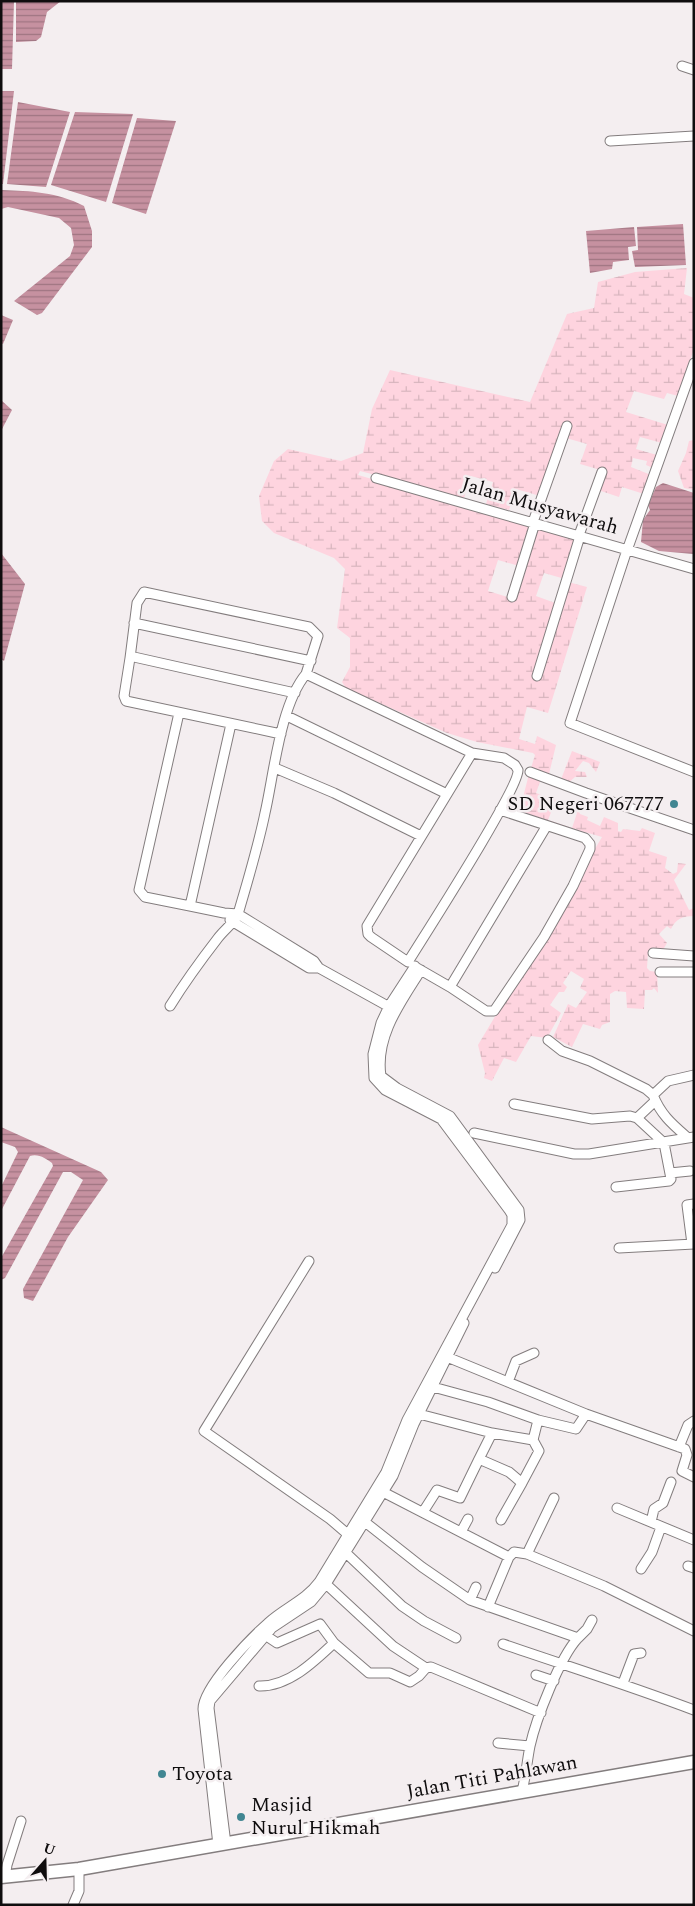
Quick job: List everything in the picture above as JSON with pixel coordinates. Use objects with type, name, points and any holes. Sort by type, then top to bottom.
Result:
[{"type":"main road","name":"Jalan Titi Pahlawan","points":[[3,1877],[79,1869],[694,1762]]},
{"type":"street","points":[[682,66],[694,70]]},
{"type":"street","points":[[610,141],[694,136]]},
{"type":"street","points":[[694,363],[691,382],[628,550],[570,723],[694,772]]},
{"type":"street","points":[[512,598],[534,522],[567,426]]},
{"type":"street","points":[[537,676],[580,535],[602,472]]},
{"type":"street","name":"Jalan Musyawarah","points":[[376,478],[694,569]]},
{"type":"street","points":[[170,1006],[204,956],[221,934],[233,923],[238,914],[261,830],[281,734],[295,693],[311,661],[318,636],[309,627],[144,592],[137,603],[125,700],[281,734]]},
{"type":"street","points":[[134,623],[311,661]]},
{"type":"street","points":[[130,658],[134,657],[295,693]]},
{"type":"street","points":[[206,1703],[268,1628],[311,1602],[326,1584],[386,1472],[474,1298],[518,1226],[520,1215],[516,1206],[447,1119],[387,1082],[376,1068],[392,1008],[516,783],[518,770],[515,764],[504,758],[472,753],[306,674]]},
{"type":"street","points":[[179,713],[139,890],[145,897],[224,913],[238,914],[314,962],[319,968],[392,1008]]},
{"type":"street","points":[[287,716],[446,794]]},
{"type":"street","points":[[190,906],[231,724]]},
{"type":"street","points":[[472,753],[369,920],[366,929],[371,937],[486,1012],[494,1011],[544,937],[590,849],[590,844],[585,838],[546,827],[500,810]]},
{"type":"street","points":[[275,768],[334,793],[421,836]]},
{"type":"street","points":[[530,772],[586,794],[694,830]]},
{"type":"street","points":[[450,987],[546,827]]},
{"type":"street","points":[[224,913],[233,923],[309,968],[319,968]]},
{"type":"street","points":[[248,932],[253,923]]},
{"type":"street","points":[[654,954],[694,956]]},
{"type":"street","points":[[660,972],[694,972]]},
{"type":"street","points":[[548,1040],[562,1052],[590,1061],[646,1089],[671,1123],[691,1137]]},
{"type":"street","points":[[637,1118],[668,1081],[694,1075]]},
{"type":"street","points":[[514,1104],[592,1119],[630,1116],[637,1118],[664,1143],[670,1173],[669,1181],[616,1188]]},
{"type":"street","points":[[474,1133],[574,1154],[596,1153],[691,1137]]},
{"type":"street","points":[[670,1173],[690,1172]]},
{"type":"street","points":[[619,1248],[693,1244],[690,1204]]},
{"type":"street","points":[[309,1261],[204,1432],[330,1519],[351,1537]]},
{"type":"street","points":[[222,1844],[206,1703],[210,1689],[268,1628],[313,1590],[351,1537],[366,1522],[401,1460],[411,1422],[419,1414],[433,1387],[461,1324]]},
{"type":"street","points":[[508,1382],[516,1361],[534,1353]]},
{"type":"street","points":[[447,1356],[586,1414],[685,1449],[688,1455],[682,1471],[694,1477]]},
{"type":"street","points":[[433,1387],[488,1402],[538,1420],[576,1429],[586,1414]]},
{"type":"street","points":[[419,1414],[492,1433],[533,1440]]},
{"type":"street","points":[[502,1520],[539,1451],[533,1440],[538,1420]]},
{"type":"street","points":[[680,1447],[688,1425],[694,1421]]},
{"type":"street","points":[[423,1512],[437,1490],[460,1498],[492,1433]]},
{"type":"street","points":[[479,1459],[509,1472],[522,1483]]},
{"type":"street","points":[[651,1522],[654,1509],[663,1503],[670,1482]]},
{"type":"street","points":[[383,1492],[509,1557]]},
{"type":"street","points":[[527,1554],[554,1498]]},
{"type":"street","points":[[616,1508],[694,1540]]},
{"type":"street","points":[[461,1532],[468,1519]]},
{"type":"street","points":[[366,1522],[422,1567],[470,1600],[578,1638]]},
{"type":"street","points":[[641,1569],[652,1552],[661,1527]]},
{"type":"street","points":[[344,1552],[402,1606],[424,1621],[456,1638]]},
{"type":"street","points":[[488,1607],[509,1557],[514,1552],[527,1554],[604,1586],[694,1631]]},
{"type":"street","points":[[326,1584],[393,1646],[426,1668],[443,1671],[468,1684],[541,1713]]},
{"type":"street","points":[[470,1600],[476,1587]]},
{"type":"street","points":[[524,1791],[530,1746],[541,1713],[554,1681],[578,1638],[587,1630],[592,1620]]},
{"type":"street","points":[[268,1628],[277,1643],[320,1624],[334,1643],[372,1675],[390,1672],[410,1682],[420,1676],[426,1668]]},
{"type":"street","points":[[260,1686],[278,1685],[319,1658],[334,1643]]},
{"type":"street","points":[[503,1644],[577,1670],[623,1683],[694,1710]]},
{"type":"street","points":[[623,1683],[634,1654],[641,1653]]},
{"type":"street","points":[[536,1675],[554,1681]]},
{"type":"street","points":[[498,1743],[530,1746]]},
{"type":"street","points":[[3,1877],[21,1821]]},
{"type":"street","points":[[73,1905],[79,1891],[79,1869]]},
{"type":"green space","points":[[687,268],[684,294],[694,298],[694,349],[678,396],[667,393],[664,399],[634,391],[626,412],[668,425],[662,443],[640,437],[636,449],[657,455],[653,468],[646,465],[647,461],[633,458],[631,467],[651,475],[644,494],[622,487],[619,497],[598,490],[604,471],[580,464],[587,444],[566,438],[540,496],[516,489],[509,510],[486,504],[493,482],[471,476],[464,498],[360,471],[358,475],[532,525],[519,566],[498,560],[488,591],[514,599],[536,528],[577,539],[565,579],[544,573],[536,596],[558,604],[568,582],[587,587],[548,713],[527,707],[519,739],[535,744],[537,736],[556,745],[549,774],[531,768],[535,755],[533,753],[477,742],[447,733],[346,688],[342,682],[350,667],[350,638],[337,628],[345,569],[334,558],[274,533],[262,521],[259,496],[274,461],[288,449],[341,461],[363,453],[372,409],[390,370],[530,402],[567,314],[594,308],[598,282],[635,272]]},
{"type":"green space","points":[[694,440],[694,490],[684,488],[678,471],[689,441]]},
{"type":"green space","points":[[572,751],[600,762],[596,772],[589,763],[583,761],[575,771],[585,772],[587,777],[575,777],[567,784],[560,782]]},
{"type":"green space","points":[[529,774],[541,779],[536,793],[556,800],[548,820],[572,828],[577,813],[574,808],[578,809],[580,814],[588,817],[587,820],[600,826],[604,817],[618,823],[618,831],[621,832],[623,829],[640,831],[642,828],[655,833],[649,851],[667,857],[665,868],[673,874],[677,872],[678,863],[686,864],[674,880],[689,910],[694,908],[694,916],[680,919],[671,929],[667,926],[659,934],[667,943],[661,953],[648,952],[647,968],[650,971],[657,972],[658,993],[654,988],[652,990],[645,990],[644,1009],[627,1008],[626,992],[615,991],[610,994],[610,1022],[602,1025],[600,1029],[583,1024],[572,1047],[553,1037],[568,1004],[576,1008],[587,992],[580,988],[584,979],[571,971],[563,983],[567,987],[564,992],[559,992],[550,1005],[561,1013],[547,1038],[531,1036],[516,1062],[504,1058],[492,1081],[484,1078],[485,1073],[478,1045],[602,837],[519,813]]},
{"type":"shaded area","points":[[1,1],[14,1],[12,69],[1,69]]},
{"type":"shaded area","points":[[16,1],[61,1],[47,12],[41,37],[36,41],[16,42]]},
{"type":"shaded area","points":[[1,91],[14,91],[3,184],[1,184]]},
{"type":"shaded area","points":[[18,102],[70,112],[46,187],[7,184]]},
{"type":"shaded area","points":[[75,112],[133,114],[106,202],[51,185]]},
{"type":"shaded area","points":[[137,118],[176,121],[146,214],[112,203]]},
{"type":"shaded area","points":[[1,190],[44,193],[74,201],[84,206],[92,231],[92,247],[42,313],[37,315],[14,301],[70,256],[74,245],[71,228],[59,218],[8,207],[1,209]]},
{"type":"shaded area","points":[[683,224],[686,265],[635,267],[632,251],[638,250],[637,227]]},
{"type":"shaded area","points":[[634,227],[636,246],[628,247],[629,260],[613,262],[612,269],[590,273],[586,231]]},
{"type":"shaded area","points":[[1,315],[13,320],[3,344],[1,343]]},
{"type":"shaded area","points":[[1,400],[12,410],[1,431]]},
{"type":"shaded area","points":[[663,483],[694,493],[693,554],[659,551],[641,542],[643,520],[650,510],[648,505],[656,487]]},
{"type":"shaded area","points":[[1,553],[25,584],[4,661],[1,659]]},
{"type":"shaded area","points":[[1,1127],[101,1172],[108,1180],[68,1237],[33,1301],[24,1298],[23,1289],[83,1180],[71,1172],[63,1172],[5,1278],[1,1280],[1,1258],[53,1166],[52,1163],[42,1157],[30,1156],[1,1211],[1,1187],[18,1152],[15,1147],[1,1142]]},
{"type":"place","name":"SD Negeri 067777","points":[[674,804]]},
{"type":"place","name":"Toyota","points":[[162,1774]]},
{"type":"place","name":"Masjid Nurul Hikmah","points":[[241,1817]]}]
